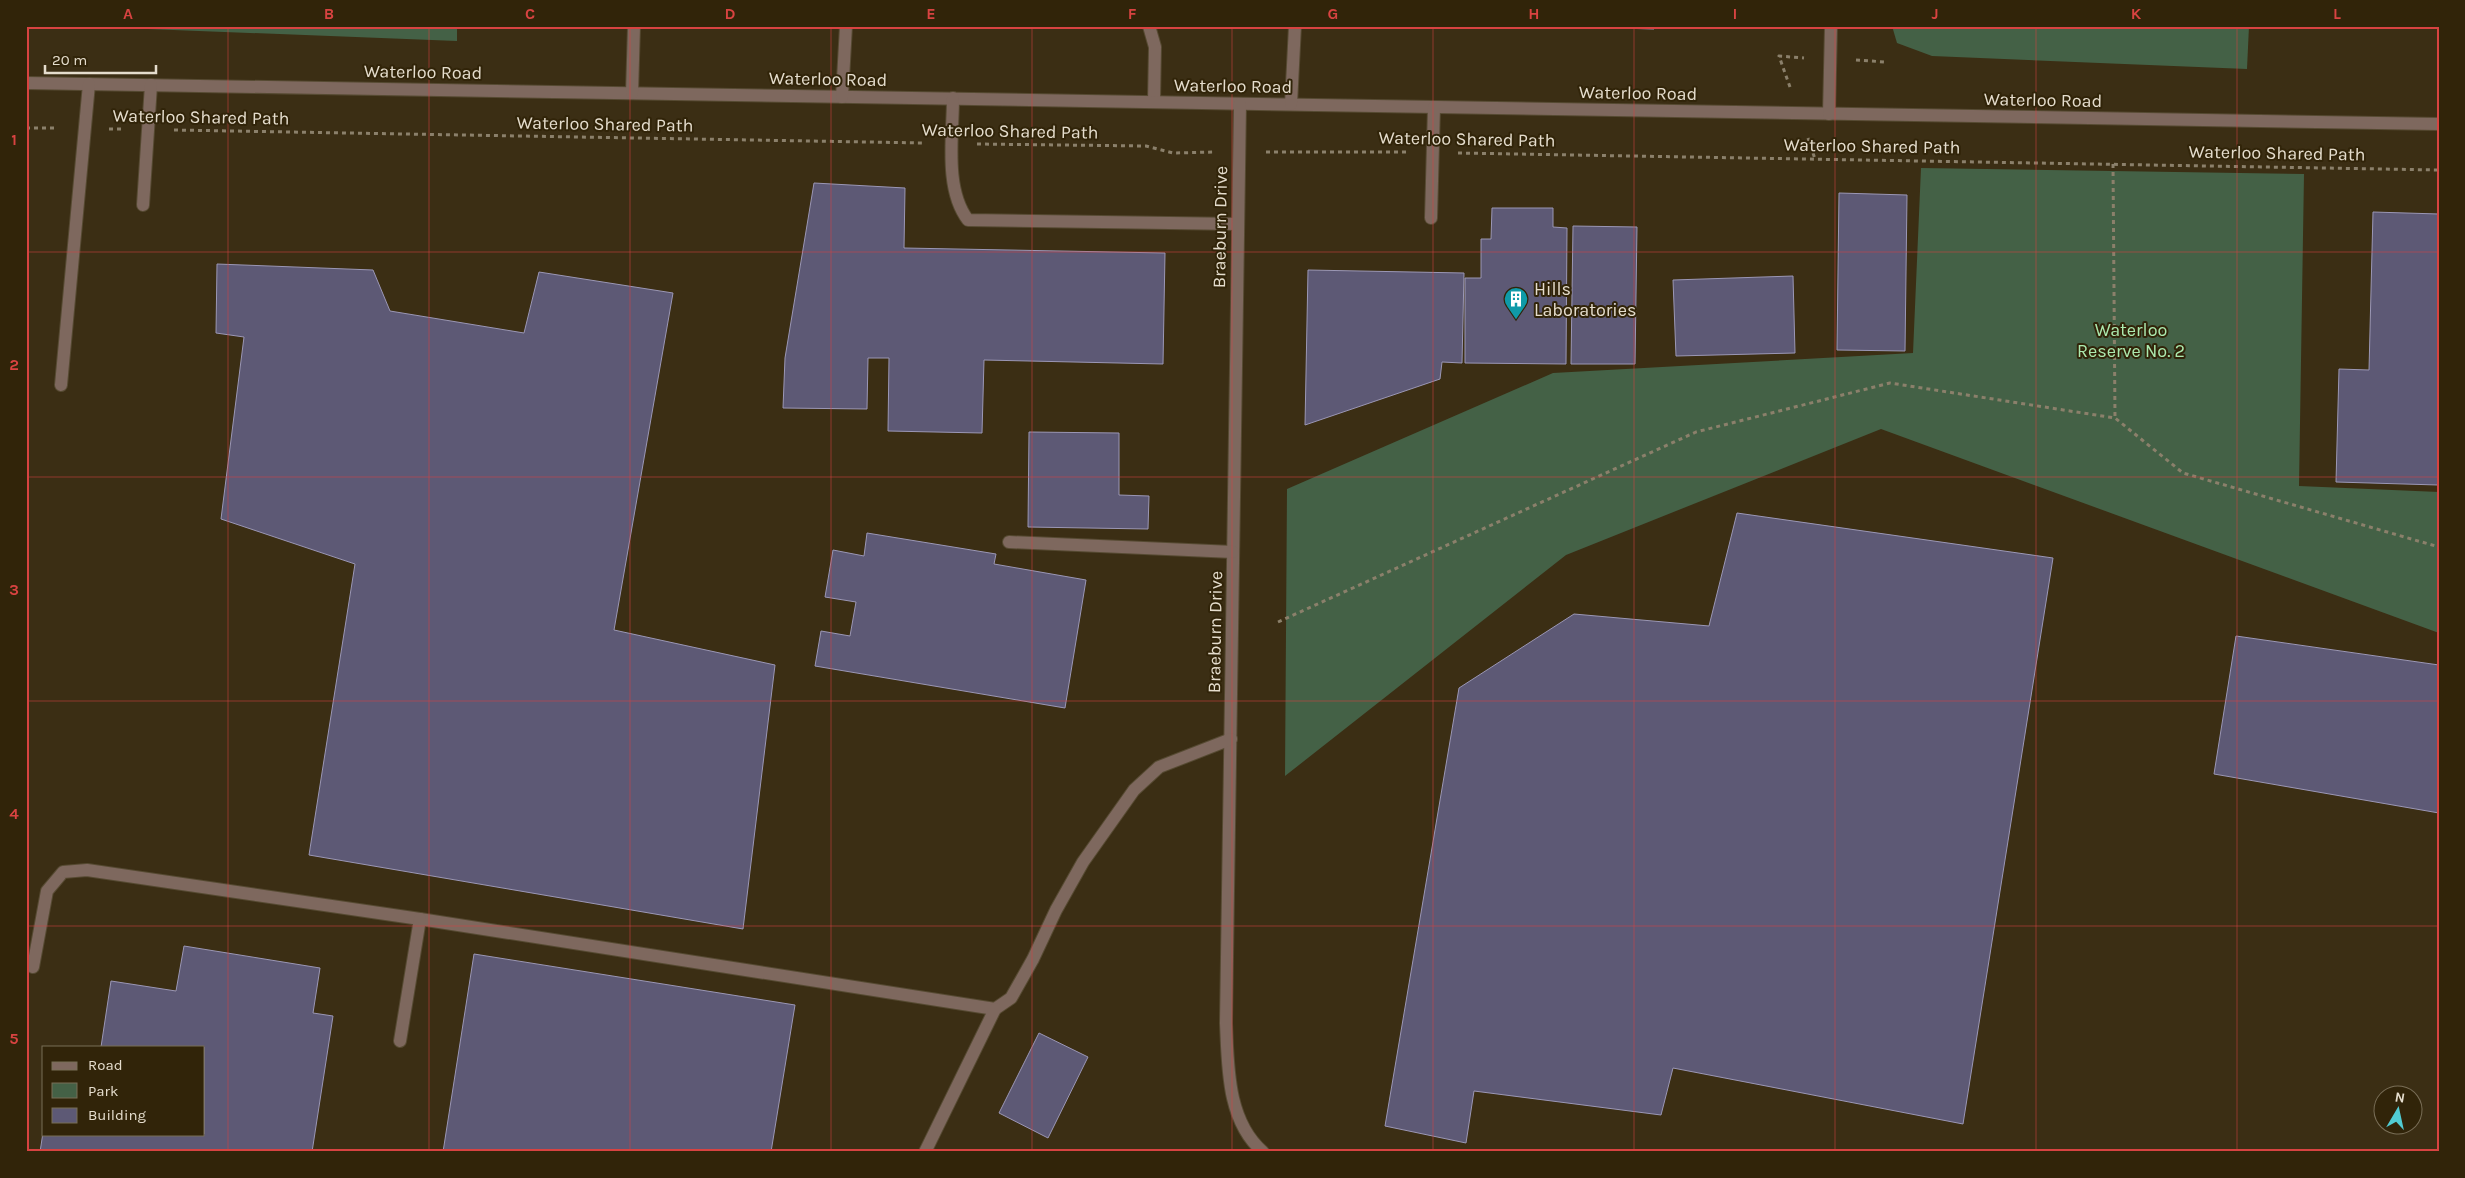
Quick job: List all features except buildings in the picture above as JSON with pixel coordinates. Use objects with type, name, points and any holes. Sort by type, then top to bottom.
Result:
[{"type":"street","points":[[632,93],[634,26]]},
{"type":"street","points":[[842,97],[846,26]]},
{"type":"street","points":[[1149,26],[1155,48],[1154,102]]},
{"type":"street","points":[[1291,104],[1294,26]]},
{"type":"street","points":[[1829,114],[1831,26]]},
{"type":"street","name":"Waterloo Road","points":[[26,83],[2439,124]]},
{"type":"street","points":[[61,385],[89,84]]},
{"type":"street","points":[[143,204],[151,85]]},
{"type":"street","points":[[953,98],[953,180],[958,204],[968,220],[1238,224]]},
{"type":"street","name":"Braeburn Drive","points":[[1240,104],[1226,1023],[1228,1081],[1238,1114],[1254,1144],[1263,1152]]},
{"type":"street","points":[[1431,218],[1434,107]]},
{"type":"street","points":[[1009,542],[1233,552]]},
{"type":"street","points":[[925,1152],[995,1009],[1011,998],[1033,959],[1056,910],[1084,862],[1134,790],[1159,768],[1188,754],[1230,739]]},
{"type":"street","points":[[33,967],[47,890],[63,872],[87,870],[420,919],[995,1009]]},
{"type":"street","points":[[400,1041],[420,919]]},
{"type":"street","points":[[931,1139],[939,1152]]},
{"type":"path","name":"Waterloo Shared Path","points":[[26,128],[1146,146],[1173,152],[1184,152]]},
{"type":"path","name":"Waterloo Shared Path","points":[[1304,151],[2439,170]]},
{"type":"path","points":[[1813,152],[1815,159]]},
{"type":"path","points":[[2113,164],[2115,418]]},
{"type":"path","points":[[1278,622],[1696,432],[1890,383],[2115,418],[2183,473],[2439,547]]},
{"type":"green space","points":[[71,26],[457,26],[457,41]]},
{"type":"green space","points":[[1892,26],[2249,26],[2247,69],[1932,56],[1897,43]]},
{"type":"green space","name":"Waterloo Reserve No. 2","points":[[1921,168],[2304,174],[2299,486],[2439,492],[2439,633],[1881,429],[1566,555],[1285,776],[1287,489],[1553,373],[1913,353]]},
{"type":"place","name":"Hills Laboratories","points":[[1516,320]]}]
